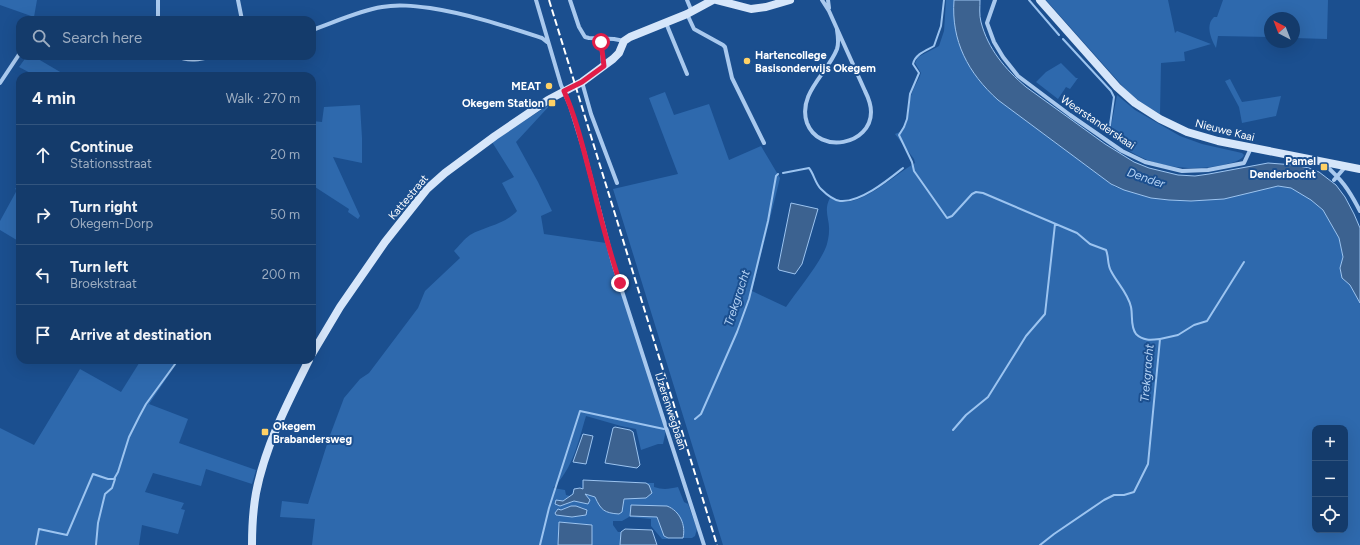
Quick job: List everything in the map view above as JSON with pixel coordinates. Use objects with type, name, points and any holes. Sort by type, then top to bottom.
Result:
[{"type":"main road","points":[[624,41],[630,37],[690,13],[714,0],[751,9],[766,7],[790,0]]},
{"type":"main road","name":"Nieuwe Kaai","points":[[1040,0],[1118,87],[1136,103],[1160,119],[1187,132],[1218,141],[1360,169]]},
{"type":"main road","name":"Kattestraat","points":[[316,347],[340,307],[385,242],[427,189],[445,173],[495,136],[548,100],[582,82],[604,66],[619,53],[624,41]]},
{"type":"main road","points":[[252,545],[256,493],[263,468],[271,442],[285,407],[307,364]]},
{"type":"street","points":[[158,0],[158,16]]},
{"type":"street","points":[[238,0],[241,16]]},
{"type":"street","name":"IJzerenwegbaan","points":[[536,0],[561,85],[570,106],[577,129],[607,241],[704,545]]},
{"type":"street","points":[[570,0],[579,27],[585,37],[624,41]]},
{"type":"street","points":[[688,0],[694,29],[725,47],[732,78],[764,143]]},
{"type":"street","points":[[822,0],[829,10],[865,91],[871,112],[863,132],[852,140],[839,144],[825,142],[816,136],[810,129],[805,114],[808,95],[838,47],[837,30]]},
{"type":"street","points":[[828,0],[829,10]]},
{"type":"street","name":"Weerstanderskaai","points":[[995,0],[987,23],[997,47],[1018,76],[1070,115],[1134,158],[1173,170],[1208,170],[1244,163],[1251,148]]},
{"type":"street","points":[[316,29],[366,11],[382,7],[405,5],[445,10],[484,19],[542,38],[548,42]]},
{"type":"street","points":[[666,22],[687,74]]},
{"type":"street","points":[[601,39],[604,66]]},
{"type":"street","points":[[0,83],[16,59]]},
{"type":"street","points":[[582,82],[591,114],[617,183]]},
{"type":"street","points":[[1320,161],[1337,175],[1348,189],[1360,211]]},
{"type":"street","points":[[1334,180],[1346,166]]},
{"type":"shaded area","points":[[0,0],[37,0],[34,16],[0,5]]},
{"type":"shaded area","points":[[946,0],[954,0],[955,29],[959,43],[970,67],[987,90],[998,100],[1115,187],[1151,198],[1191,201],[1278,186],[1291,188],[1312,200],[1323,210],[1339,238],[1343,257],[1340,268],[1342,278],[1350,285],[1360,303],[1360,545],[723,545],[613,189],[678,174],[649,98],[665,92],[674,115],[709,104],[729,160],[761,146],[780,178],[752,291],[786,307],[815,267],[827,244],[829,227],[827,207],[830,198],[842,202],[860,198],[880,187],[915,163],[914,159],[895,134],[901,131],[907,122],[910,98],[921,73],[915,63],[918,57],[939,46],[944,31]]},
{"type":"shaded area","points":[[1046,0],[1168,0],[1175,33],[1177,31],[1211,44],[1184,52],[1185,61],[1161,63],[1160,114],[1143,104],[1126,90]]},
{"type":"shaded area","points":[[1223,0],[1328,0],[1327,39],[1300,38],[1300,12],[1264,12],[1264,37],[1218,36],[1216,48],[1209,28],[1211,20],[1214,17],[1217,17]]},
{"type":"shaded area","points":[[24,60],[40,60],[60,72],[28,72],[19,67]]},
{"type":"shaded area","points":[[1061,63],[1076,78],[1078,78],[1070,89],[1066,87],[1058,99],[1036,82],[1046,72]]},
{"type":"shaded area","points":[[1230,79],[1242,102],[1281,96],[1276,116],[1242,123],[1239,107],[1225,81]]},
{"type":"shaded area","points":[[1117,95],[1135,110],[1180,136],[1202,144],[1242,153],[1244,155],[1239,160],[1223,165],[1193,168],[1162,164],[1132,153],[1120,144],[1110,132]]},
{"type":"shaded area","points":[[552,103],[516,142],[552,211],[541,216],[544,234],[606,243],[666,430],[663,444],[658,444],[641,450],[636,429],[586,416],[570,464],[553,488],[565,490],[566,495],[570,496],[563,501],[564,505],[574,501],[588,504],[584,494],[595,497],[599,505],[623,507],[624,500],[626,498],[646,498],[649,485],[646,483],[654,483],[654,487],[660,489],[678,487],[684,502],[688,504],[697,529],[695,536],[692,538],[683,538],[684,529],[682,522],[672,508],[630,516],[657,517],[664,536],[668,539],[662,539],[651,526],[651,519],[629,517],[622,521],[613,521],[613,525],[618,532],[621,532],[620,545],[592,545],[592,525],[559,522],[558,545],[312,545],[315,519],[280,517],[282,501],[308,504],[329,438],[344,398],[360,379],[369,373],[418,308],[425,291],[460,258],[454,251],[470,235],[501,222],[512,216],[517,211],[502,183],[514,177],[492,142]],"holes":[[[571,506],[584,508],[586,515],[572,517],[556,515],[555,513],[558,509],[561,510]]]},
{"type":"shaded area","points":[[360,105],[362,163],[333,157],[360,216],[358,219],[348,212],[349,209],[316,188],[316,121],[322,122],[324,107]]},
{"type":"shaded area","points":[[16,192],[16,240],[0,230],[0,221]]},
{"type":"shaded area","points":[[138,364],[176,364],[149,404],[188,419],[179,443],[256,470],[252,484],[206,469],[201,486],[153,473],[145,492],[184,503],[181,509],[185,510],[178,534],[142,525],[139,545],[0,545],[0,428],[34,445],[80,369],[121,392]]},
{"type":"water","name":"Dender","points":[[954,0],[980,0],[980,17],[984,32],[993,50],[1004,66],[1026,87],[1105,144],[1134,162],[1149,168],[1178,175],[1195,176],[1268,163],[1294,165],[1319,172],[1336,185],[1345,197],[1360,228],[1360,303],[1350,285],[1342,278],[1340,268],[1343,257],[1339,238],[1323,210],[1311,200],[1291,188],[1278,186],[1224,199],[1191,201],[1151,198],[1124,190],[1111,184],[998,100],[978,79],[964,55],[955,29]]},
{"type":"water","points":[[791,203],[818,209],[802,264],[795,274],[779,270],[778,268]]},
{"type":"water","points":[[615,427],[633,432],[640,465],[637,468],[605,463],[613,428]]},
{"type":"water","points":[[583,434],[593,436],[586,464],[573,462]]},
{"type":"water","points":[[583,480],[646,483],[649,485],[652,493],[646,498],[624,499],[622,512],[619,514],[606,512],[601,508],[595,497],[585,494],[590,500],[588,504],[574,501],[560,506],[555,504],[556,500],[563,501],[573,494],[574,489],[583,489]]},
{"type":"water","points":[[631,505],[667,506],[672,508],[679,515],[683,523],[683,538],[668,538],[664,536],[657,517],[630,516]]},
{"type":"water","points":[[571,506],[576,506],[587,510],[586,515],[572,517],[556,515],[555,513],[558,509],[561,510]]},
{"type":"water","points":[[559,522],[592,525],[592,545],[558,545]]},
{"type":"water","points":[[625,529],[652,530],[657,545],[620,545],[621,532]]},
{"type":"waterway","name":"Trekgracht","points":[[944,0],[941,26],[934,46],[919,55],[914,61],[913,64],[919,73],[910,94],[907,119],[899,135],[912,162],[914,171],[947,218],[952,216],[972,194],[976,192],[983,193],[1077,233],[1090,244],[1106,250],[1108,263],[1113,275],[1130,302],[1134,331],[1144,339],[1160,339],[1148,464],[1134,492],[1124,495],[1114,495],[1104,500],[1040,545]]},
{"type":"waterway","points":[[1029,0],[1059,35]]},
{"type":"waterway","points":[[1063,39],[1111,91],[1114,97],[1109,132]]},
{"type":"waterway","name":"Trekgracht","points":[[783,173],[809,168],[821,189],[835,199],[840,201],[848,201],[865,195],[903,168]]},
{"type":"waterway","name":"Trekgracht","points":[[695,419],[701,414],[737,332],[749,299],[768,221],[776,176],[778,174]]},
{"type":"waterway","points":[[953,430],[966,415],[988,397],[1026,336],[1045,314],[1055,224]]},
{"type":"waterway","points":[[1160,339],[1178,335],[1194,325],[1207,321],[1244,262]]},
{"type":"waterway","points":[[36,545],[39,529],[67,535],[93,474],[108,479],[114,479],[118,472],[129,437],[139,417],[146,404],[175,364]]},
{"type":"waterway","name":"Trekgracht","points":[[540,545],[549,508],[580,411],[664,429]]},
{"type":"waterway","points":[[96,545],[98,523],[105,494],[112,488],[115,479]]},
{"type":"railway","points":[[549,0],[717,545]]},
{"type":"place","name":"Hartencollege Basisonderwijs Okegem","points":[[747,61]]},
{"type":"place","name":"MEAT","points":[[549,86]]},
{"type":"place","name":"Okegem Station","points":[[552,103]]},
{"type":"place","name":"Pamel Denderbocht","points":[[1324,167]]},
{"type":"place","name":"Okegem Brabandersweg","points":[[265,432]]},
{"type":"route","points":[[601,42],[604,66],[582,82],[564,91],[584,151],[607,241],[620,283]]}]
